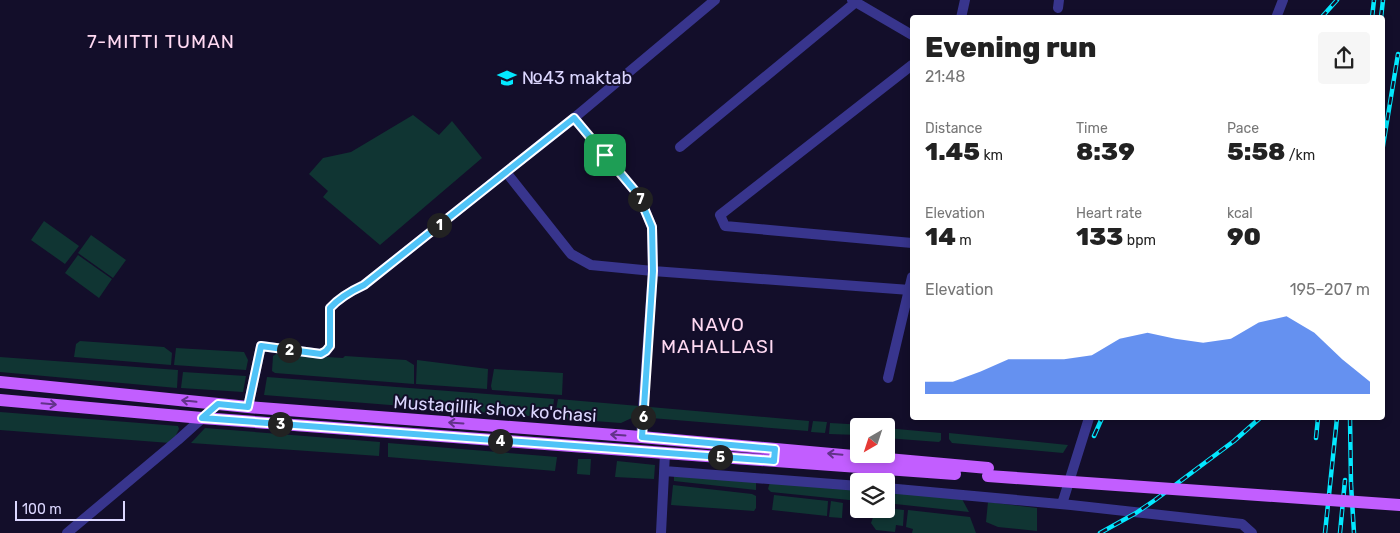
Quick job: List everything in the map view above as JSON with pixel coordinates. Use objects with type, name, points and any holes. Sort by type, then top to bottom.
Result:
[{"type":"main road","name":"Mustaqillik shox ko'chasi","points":[[0,382],[248,407],[642,437],[774,455],[988,472]]},
{"type":"main road","name":"Mustaqillik shox ko'chasi","points":[[0,400],[246,422],[665,453],[774,455]]},
{"type":"main road","points":[[246,422],[248,407]]},
{"type":"main road","points":[[988,472],[1400,497]]},
{"type":"main road","points":[[988,472],[1400,505]]},
{"type":"street","points":[[248,407],[261,346],[321,354],[326,351],[330,346],[330,308],[337,300],[346,293],[364,285],[574,118],[715,0]]},
{"type":"street","points":[[962,15],[965,0]]},
{"type":"street","points":[[1277,15],[1283,0]]},
{"type":"street","points":[[680,147],[854,1],[910,34]]},
{"type":"street","points":[[910,67],[720,215],[725,226],[910,243]]},
{"type":"street","points":[[574,118],[636,192],[652,227],[653,271],[642,437]]},
{"type":"street","points":[[506,172],[571,254],[591,265],[910,290],[888,378]]},
{"type":"street","points":[[67,533],[218,404]]},
{"type":"street","points":[[1062,504],[1088,420]]},
{"type":"street","points":[[661,533],[665,453]]},
{"type":"street","points":[[664,471],[850,485]]},
{"type":"street","points":[[895,489],[1062,504],[1242,524],[1252,533]]},
{"type":"green space","points":[[413,115],[439,135],[452,121],[482,158],[380,245],[323,197],[328,191],[309,174],[323,158],[351,152]]},
{"type":"green space","points":[[44,221],[79,246],[65,264],[31,240]]},
{"type":"green space","points":[[91,235],[126,260],[113,278],[78,253]]},
{"type":"green space","points":[[78,255],[112,279],[99,298],[65,273]]},
{"type":"green space","points":[[80,341],[164,347],[172,353],[171,365],[74,357],[76,344]]},
{"type":"green space","points":[[176,348],[244,352],[248,360],[246,370],[174,365]]},
{"type":"green space","points":[[276,354],[406,360],[414,365],[414,384],[275,373],[272,371],[273,356]]},
{"type":"green space","points":[[0,357],[178,370],[177,388],[0,372]]},
{"type":"green space","points":[[417,360],[488,369],[487,389],[416,384]]},
{"type":"green space","points":[[494,369],[563,373],[562,395],[492,390]]},
{"type":"green space","points":[[183,372],[246,376],[243,392],[181,388]]},
{"type":"green space","points":[[267,377],[554,399],[553,408],[547,407],[547,410],[529,416],[264,395]]},
{"type":"green space","points":[[558,399],[639,406],[639,411],[636,416],[621,423],[568,419],[559,415],[559,412],[556,410]]},
{"type":"green space","points":[[650,407],[809,421],[808,431],[651,418],[649,415]]},
{"type":"green space","points":[[0,412],[178,426],[179,429],[170,443],[0,430]]},
{"type":"green space","points":[[813,421],[827,422],[825,433],[811,432]]},
{"type":"green space","points":[[830,423],[850,424],[850,435],[829,434]]},
{"type":"green space","points":[[205,428],[380,442],[379,456],[191,443]]},
{"type":"green space","points":[[895,429],[941,433],[941,440],[939,442],[895,439]]},
{"type":"green space","points":[[949,433],[1068,445],[1063,453],[952,443],[949,439]]},
{"type":"green space","points":[[388,443],[557,457],[555,471],[388,457]]},
{"type":"green space","points":[[578,459],[591,459],[590,475],[577,474]]},
{"type":"green space","points":[[617,461],[655,465],[654,479],[615,477]]},
{"type":"green space","points":[[674,475],[756,482],[756,490],[674,481]]},
{"type":"green space","points":[[770,482],[850,489],[850,500],[771,492],[768,489]]},
{"type":"green space","points":[[673,485],[752,494],[756,496],[756,508],[754,511],[671,505]]},
{"type":"green space","points":[[895,493],[962,499],[969,512],[895,504]]},
{"type":"green space","points":[[774,495],[828,501],[827,516],[772,510]]},
{"type":"green space","points":[[831,501],[843,503],[842,518],[829,517]]},
{"type":"green space","points":[[988,502],[1037,508],[1037,531],[998,527],[986,522]]},
{"type":"green space","points":[[895,509],[904,510],[903,526],[896,525],[895,532],[876,530],[871,523],[873,518],[895,518]]},
{"type":"green space","points":[[908,510],[970,517],[976,533],[912,533],[913,529],[906,527]]},
{"type":"railway","points":[[1324,15],[1337,0]]},
{"type":"railway","points":[[1372,15],[1374,0]]},
{"type":"railway","points":[[1381,15],[1383,0]]},
{"type":"railway","points":[[1385,134],[1398,54]]},
{"type":"railway","points":[[1094,436],[1101,420]]},
{"type":"railway","points":[[1100,533],[1155,500],[1234,441],[1258,420]]},
{"type":"railway","points":[[1316,438],[1318,420]]},
{"type":"railway","points":[[1325,533],[1337,420]]},
{"type":"railway","points":[[1350,420],[1354,533]]},
{"type":"railway","points":[[1340,533],[1345,480]]},
{"type":"place","name":"№43 maktab","points":[[507,78]]},
{"type":"district","name":"7-MITTI TUMAN","points":[[161,41]]},
{"type":"district","name":"NAVO MAHALLASI","points":[[718,335]]},
{"type":"route","points":[[574,118],[605,155],[636,192],[652,227],[653,271],[642,437],[775,449],[774,461],[202,418],[218,404],[248,407],[261,346],[321,354],[326,351],[330,346],[330,308],[337,300],[346,293],[364,285],[574,118]]}]
